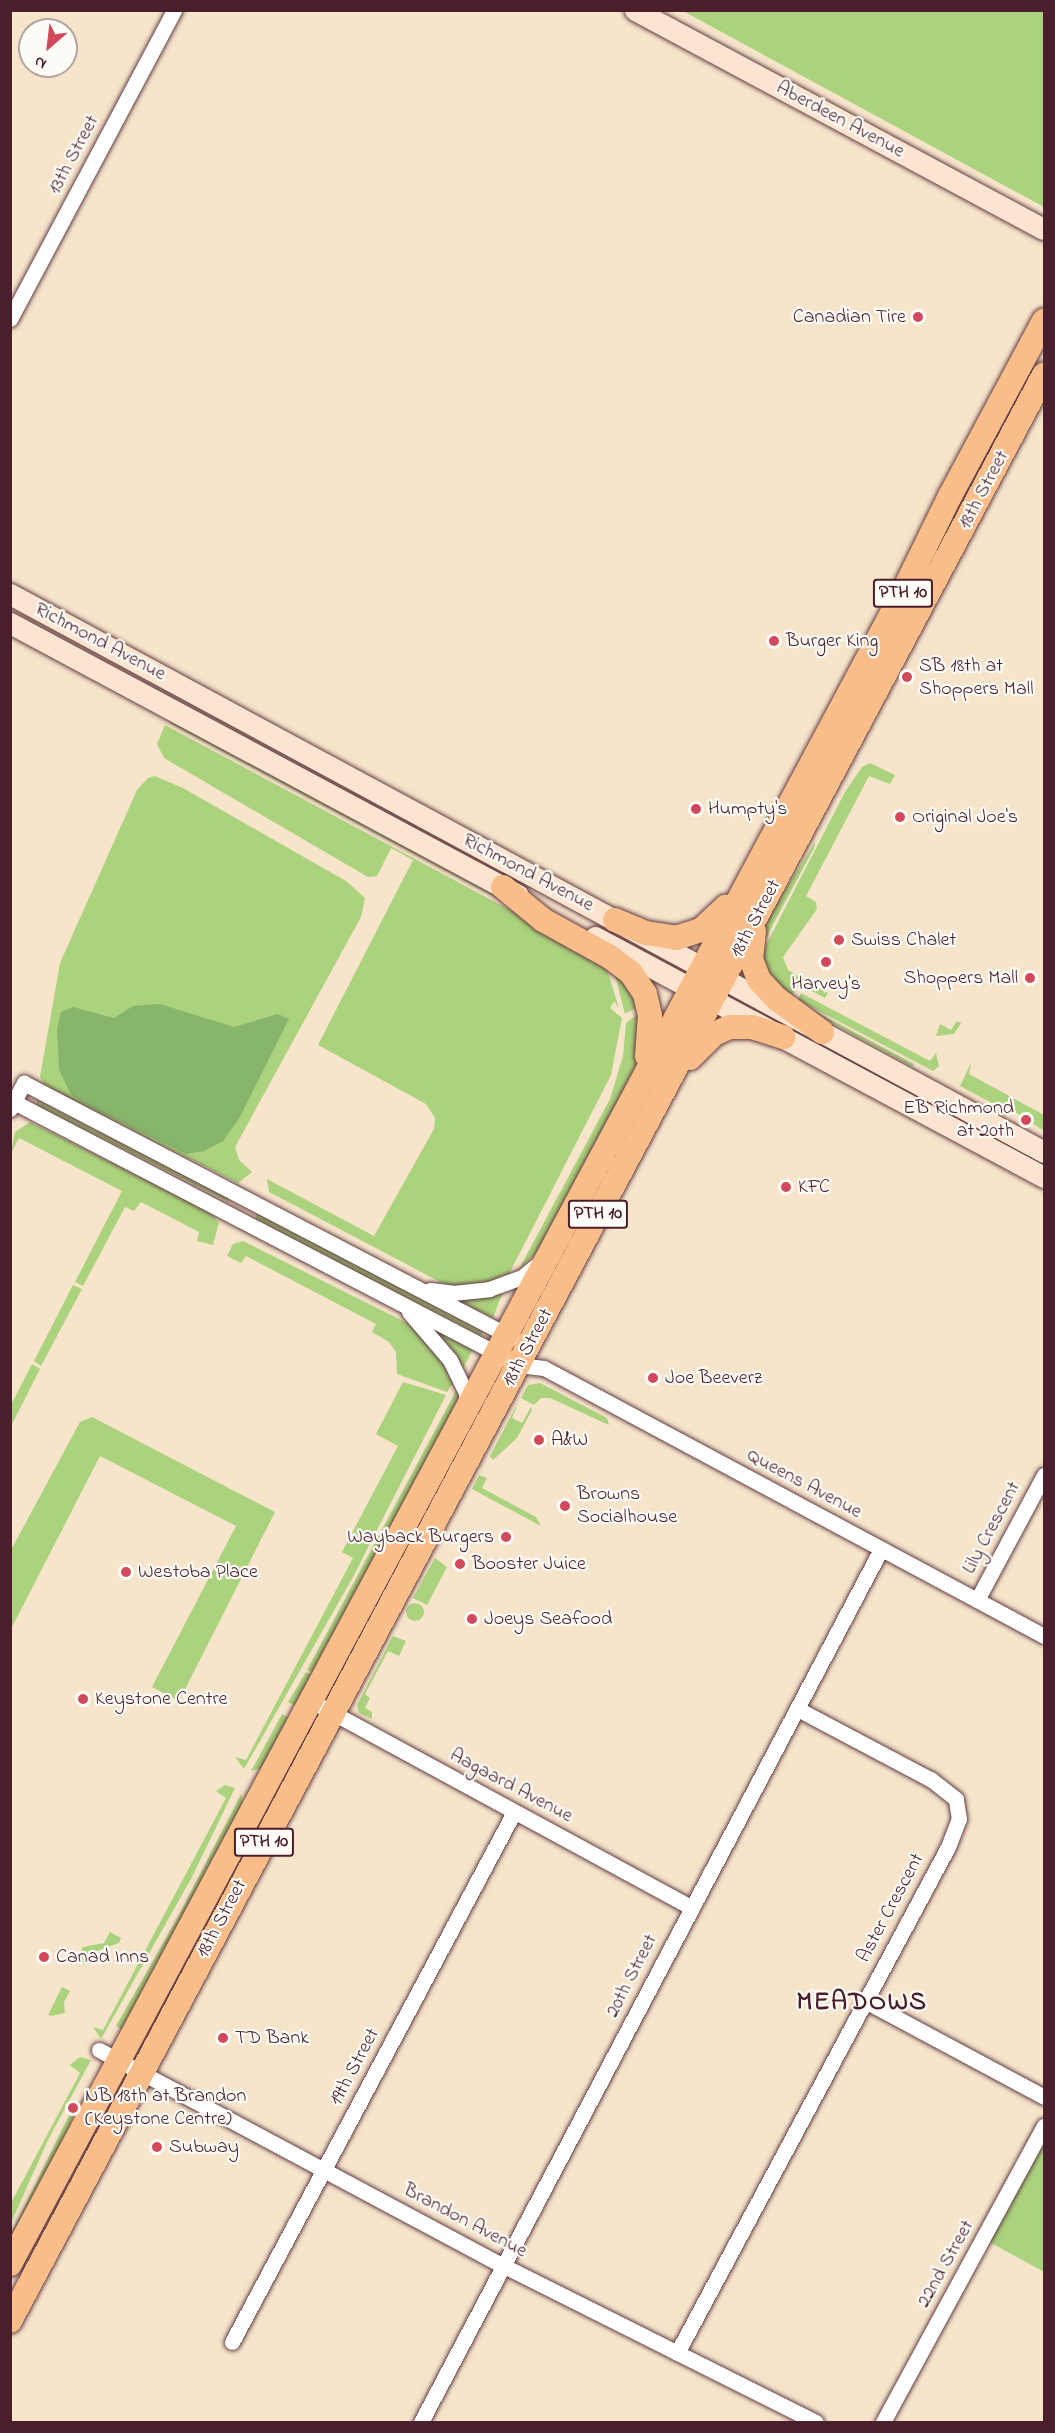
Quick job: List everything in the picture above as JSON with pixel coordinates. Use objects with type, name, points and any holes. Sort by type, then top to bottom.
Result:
[{"type":"main road","name":"Aberdeen Avenue","points":[[636,10],[1044,229]]},
{"type":"main road","name":"18th Street","points":[[10,2264],[109,2055],[311,1701],[1044,321]]},
{"type":"main road","name":"18th Street","points":[[10,2321],[1044,375]]},
{"type":"main road","name":"Richmond Avenue","points":[[10,594],[702,966],[719,989],[783,1037],[1044,1177]]},
{"type":"main road","name":"Richmond Avenue","points":[[10,623],[691,988],[719,989],[822,1032],[1044,1152]]},
{"type":"main road","points":[[615,920],[664,937],[694,934],[716,918],[757,864]]},
{"type":"main road","points":[[503,887],[543,920],[621,965],[639,984],[652,1027],[638,1088]]},
{"type":"main road","points":[[759,913],[750,949],[755,973],[777,999],[822,1032]]},
{"type":"main road","points":[[669,1082],[710,1037],[723,1029],[743,1026],[783,1037]]},
{"type":"street","name":"13th Street","points":[[10,319],[174,10]]},
{"type":"street","points":[[162,705],[174,682]]},
{"type":"street","points":[[24,1083],[402,1280],[502,1344],[524,1355],[396,1300],[12,1105],[24,1083]]},
{"type":"street","points":[[402,1280],[443,1293],[500,1286],[535,1267],[559,1237]]},
{"type":"street","points":[[396,1300],[434,1338],[456,1371],[467,1398],[460,1422]]},
{"type":"street","name":"Queens Avenue","points":[[524,1355],[544,1368],[1044,1636]]},
{"type":"street","name":"Lily Crescent","points":[[977,1600],[1044,1475]]},
{"type":"street","name":"20th Street","points":[[421,2422],[881,1549]]},
{"type":"street","name":"Aagaard Avenue","points":[[311,1701],[691,1907]]},
{"type":"street","name":"Aster Crescent","points":[[677,2353],[948,1847],[959,1819],[956,1799],[930,1779],[798,1709]]},
{"type":"street","name":"19th Street","points":[[232,2342],[514,1812]]},
{"type":"street","points":[[865,2001],[1044,2097]]},
{"type":"street","name":"Brandon Avenue","points":[[109,2055],[502,2265],[816,2422]]},
{"type":"street","name":"22nd Street","points":[[883,2422],[1044,2126]]},
{"type":"green space","points":[[683,11],[1044,11],[1044,207]]},
{"type":"green space","points":[[172,720],[512,902],[528,915],[169,723]]},
{"type":"green space","points":[[165,725],[583,949],[606,966],[619,1008],[614,1001],[610,1008],[622,1018],[611,1075],[508,1276],[491,1282],[448,1286],[269,1192],[267,1179],[374,1236],[434,1129],[435,1118],[426,1104],[318,1045],[413,860],[391,848],[377,876],[368,877],[164,758],[157,744]]},
{"type":"green space","points":[[870,763],[895,775],[890,784],[869,776],[806,896],[816,902],[817,909],[783,957],[788,970],[828,993],[825,998],[799,984],[791,997],[773,983],[761,959],[764,949],[845,792],[862,767]]},
{"type":"green space","points":[[155,776],[183,788],[346,881],[365,898],[361,917],[235,1147],[239,1160],[252,1172],[238,1183],[46,1087],[40,1077],[60,963],[137,790],[148,778]]},
{"type":"green space","points":[[815,842],[814,848],[761,947],[764,924]]},
{"type":"green space","points":[[605,958],[641,1005],[625,1014],[615,975]]},
{"type":"green space","points":[[801,993],[930,1061],[936,1053],[939,1066],[933,1071],[798,1000]]},
{"type":"green space","points":[[160,1004],[234,1027],[278,1014],[289,1019],[240,1117],[223,1141],[204,1151],[186,1154],[91,1107],[71,1095],[59,1070],[57,1030],[61,1012],[73,1007],[114,1018],[133,1006]]},
{"type":"green space","points":[[809,1008],[914,1064],[913,1067],[808,1010]]},
{"type":"green space","points":[[643,1010],[642,1044],[634,1073],[541,1248],[518,1271],[610,1099],[623,1056],[626,1023]]},
{"type":"green space","points":[[957,1021],[961,1023],[954,1034],[936,1036],[940,1024],[951,1030]]},
{"type":"green space","points":[[971,1063],[969,1074],[1044,1115],[1044,1131],[1007,1107],[1005,1110],[960,1086]]},
{"type":"green space","points":[[37,1100],[228,1198],[229,1202],[36,1105]]},
{"type":"green space","points":[[30,1122],[210,1212],[219,1223],[213,1245],[197,1241],[199,1232],[141,1202],[134,1211],[125,1207],[83,1286],[75,1282],[122,1191],[19,1138],[11,1153],[15,1132]]},
{"type":"green space","points":[[257,1213],[483,1331],[481,1336],[255,1219]]},
{"type":"green space","points":[[243,1241],[409,1324],[435,1348],[454,1382],[447,1392],[397,1374],[396,1352],[389,1342],[372,1332],[376,1324],[246,1256],[241,1263],[227,1256],[233,1244]]},
{"type":"green space","points":[[73,1285],[82,1289],[41,1366],[34,1361]]},
{"type":"green space","points":[[503,1291],[493,1318],[459,1301],[459,1298]]},
{"type":"green space","points":[[436,1330],[473,1349],[462,1370],[435,1332]]},
{"type":"green space","points":[[32,1364],[40,1369],[11,1426],[11,1405]]},
{"type":"green space","points":[[403,1382],[446,1395],[353,1577],[244,1769],[235,1757],[246,1760],[353,1558],[342,1552],[398,1446],[376,1434]]},
{"type":"green space","points":[[540,1383],[607,1418],[609,1425],[550,1398],[541,1398],[534,1405],[521,1398],[528,1385]]},
{"type":"green space","points":[[457,1389],[460,1401],[316,1674],[307,1670]]},
{"type":"green space","points":[[519,1401],[512,1418],[522,1423],[531,1407],[532,1410],[517,1438],[493,1460],[490,1456]]},
{"type":"green space","points":[[92,1417],[275,1512],[179,1701],[152,1687],[236,1526],[100,1456],[11,1629],[11,1550],[80,1422]]},
{"type":"green space","points":[[479,1475],[487,1478],[482,1488],[536,1517],[541,1526],[472,1489]]},
{"type":"green space","points":[[435,1558],[447,1567],[427,1605],[413,1598]]},
{"type":"green space","points":[[415,1603],[421,1606],[424,1612],[421,1618],[415,1621],[409,1618],[406,1612],[409,1606]]},
{"type":"green space","points":[[393,1636],[406,1641],[399,1656],[388,1651],[365,1694],[370,1698],[365,1708],[372,1712],[372,1719],[359,1713],[357,1705]]},
{"type":"green space","points":[[306,1672],[314,1676],[298,1708],[288,1702]]},
{"type":"green space","points":[[282,1714],[291,1719],[262,1768],[251,1771]]},
{"type":"green space","points":[[225,1785],[235,1788],[192,1877],[101,2039],[93,2027],[103,2030],[226,1798],[216,1791]]},
{"type":"green space","points":[[241,1794],[243,1803],[125,2031],[116,2026],[179,1915]]},
{"type":"green space","points":[[110,1932],[121,1938],[119,1943],[91,1953],[84,1965],[76,1961],[83,1947],[104,1943]]},
{"type":"green space","points":[[62,1987],[70,1991],[64,2002],[65,2013],[48,2015]]},
{"type":"green space","points":[[80,2057],[91,2060],[48,2140],[11,2223],[11,2203],[80,2073],[70,2065]]},
{"type":"green space","points":[[71,2111],[74,2113],[66,2140],[11,2246],[11,2234]]},
{"type":"green space","points":[[1044,2126],[1044,2272],[984,2239]]},
{"type":"place","name":"Canadian Tire","points":[[918,317]]},
{"type":"place","name":"Burger King","points":[[774,641]]},
{"type":"place","name":"SB 18th at Shoppers Mall","points":[[907,677]]},
{"type":"place","name":"Humpty's","points":[[696,809]]},
{"type":"place","name":"Original Joe's","points":[[900,817]]},
{"type":"place","name":"Swiss Chalet","points":[[839,940]]},
{"type":"place","name":"Harvey's","points":[[826,962]]},
{"type":"place","name":"Shoppers Mall","points":[[1030,978]]},
{"type":"place","name":"EB Richmond at 20th","points":[[1026,1120]]},
{"type":"place","name":"KFC","points":[[786,1187]]},
{"type":"place","name":"Joe Beeverz","points":[[653,1378]]},
{"type":"place","name":"A&W","points":[[539,1440]]},
{"type":"place","name":"Browns Socialhouse","points":[[565,1506]]},
{"type":"place","name":"Wayback Burgers","points":[[506,1537]]},
{"type":"place","name":"Booster Juice","points":[[460,1564]]},
{"type":"place","name":"Westoba Place","points":[[126,1572]]},
{"type":"place","name":"Joeys Seafood","points":[[472,1619]]},
{"type":"place","name":"Keystone Centre","points":[[83,1699]]},
{"type":"place","name":"Canad Inns","points":[[44,1957]]},
{"type":"place","name":"TD Bank","points":[[223,2038]]},
{"type":"place","name":"NB 18th at Brandon (Keystone Centre)","points":[[73,2108]]},
{"type":"place","name":"Subway","points":[[157,2147]]},
{"type":"district","name":"MEADOWS","points":[[862,2004]]}]
